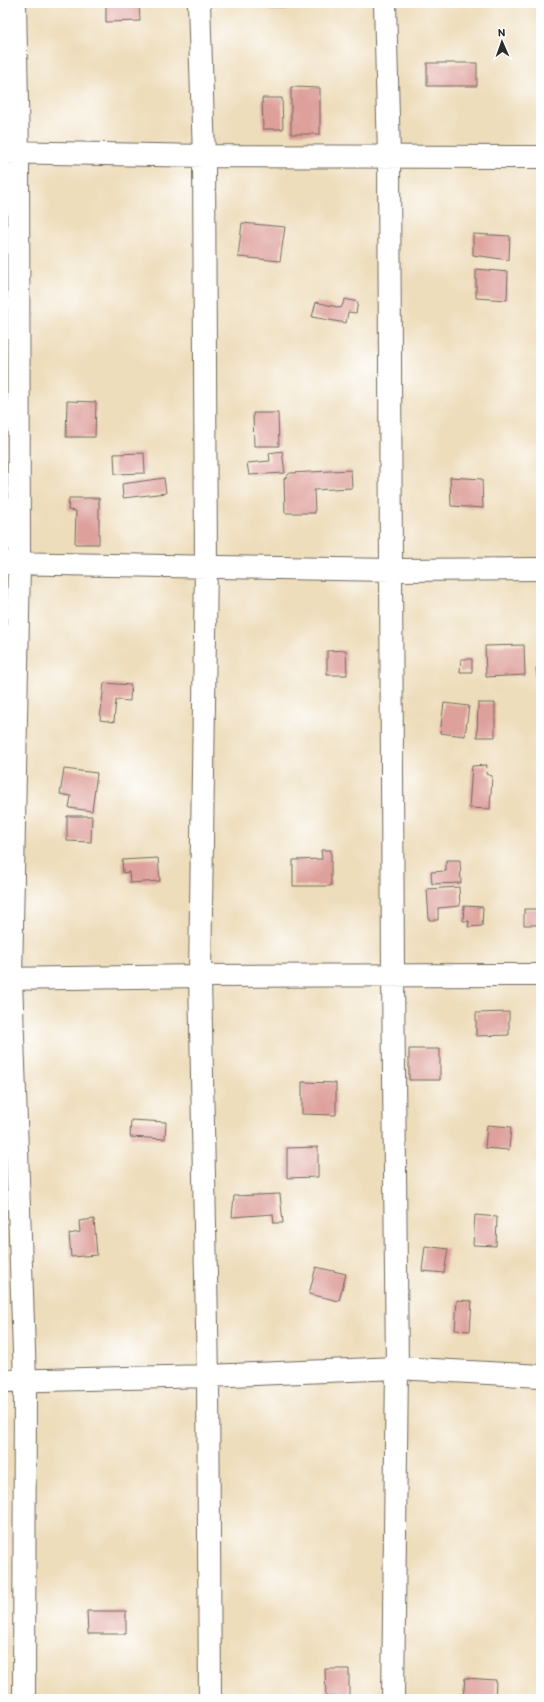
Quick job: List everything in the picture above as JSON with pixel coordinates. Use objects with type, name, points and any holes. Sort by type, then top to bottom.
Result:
[{"type":"street","points":[[15,3],[10,152],[11,563],[7,979],[25,1380],[24,1699]]},
{"type":"street","points":[[200,3],[204,156],[206,567],[200,976],[208,1376],[210,1699]]},
{"type":"street","points":[[384,3],[389,156],[392,570],[396,1368],[393,1699]]},
{"type":"street","points":[[10,152],[204,156],[541,157]]},
{"type":"street","points":[[11,563],[392,570],[541,569]]},
{"type":"street","points":[[7,979],[200,976],[541,975]]},
{"type":"street","points":[[3,1381],[208,1376],[396,1368],[541,1376]]},
{"type":"building","points":[[106,3],[139,3],[140,21],[106,22]]},
{"type":"building","points":[[269,3],[287,3],[287,7],[269,7]]},
{"type":"building","points":[[427,63],[477,63],[477,86],[427,86]]},
{"type":"building","points":[[291,87],[320,88],[320,134],[291,134]]},
{"type":"building","points":[[262,98],[282,98],[283,129],[263,129]]},
{"type":"building","points":[[242,223],[285,227],[280,261],[238,257]]},
{"type":"building","points":[[473,234],[510,236],[509,260],[473,255]]},
{"type":"building","points":[[476,269],[508,272],[507,300],[476,298]]},
{"type":"building","points":[[345,299],[358,302],[356,313],[348,312],[346,323],[312,317],[316,302],[341,308]]},
{"type":"building","points":[[67,401],[96,402],[95,437],[66,437]]},
{"type":"building","points":[[253,413],[278,413],[279,446],[254,446]]},
{"type":"building","points":[[282,451],[285,473],[249,475],[247,463],[270,461],[269,453]]},
{"type":"building","points":[[144,453],[145,473],[115,474],[114,454]]},
{"type":"building","points":[[351,470],[352,488],[314,490],[315,513],[285,513],[284,479],[290,473]]},
{"type":"building","points":[[450,477],[482,479],[483,508],[451,506]]},
{"type":"building","points":[[164,478],[166,493],[123,498],[122,484]]},
{"type":"building","points":[[69,498],[99,498],[99,544],[75,544],[76,511],[68,510]]},
{"type":"building","points":[[524,645],[525,675],[486,677],[485,646]]},
{"type":"building","points":[[346,650],[347,675],[327,675],[327,651]]},
{"type":"building","points":[[461,659],[472,659],[472,672],[460,672]]},
{"type":"building","points":[[536,668],[541,668],[541,678],[537,678]]},
{"type":"building","points":[[104,683],[131,685],[130,701],[116,700],[114,722],[100,720]]},
{"type":"building","points":[[444,703],[469,706],[465,736],[440,733]]},
{"type":"building","points":[[478,703],[495,703],[495,737],[477,737]]},
{"type":"building","points":[[487,765],[486,774],[492,776],[490,809],[469,808],[472,766]]},
{"type":"building","points":[[64,769],[97,773],[92,811],[69,808],[71,796],[60,794]]},
{"type":"building","points":[[67,816],[92,816],[91,842],[67,841]]},
{"type":"building","points":[[321,850],[331,850],[331,886],[293,886],[293,860],[322,859]]},
{"type":"building","points":[[158,858],[160,881],[130,883],[129,872],[123,873],[122,860]]},
{"type":"building","points":[[446,860],[460,860],[461,883],[432,884],[431,872],[446,871]]},
{"type":"building","points":[[459,887],[460,906],[438,908],[438,920],[429,920],[427,889]]},
{"type":"building","points":[[464,906],[483,907],[482,926],[468,927],[469,921],[463,921]]},
{"type":"building","points":[[524,909],[540,909],[541,925],[524,925]]},
{"type":"building","points":[[509,1012],[509,1035],[476,1036],[476,1013]]},
{"type":"building","points":[[409,1049],[440,1049],[440,1080],[409,1080]]},
{"type":"building","points":[[302,1082],[336,1083],[336,1115],[302,1114]]},
{"type":"building","points":[[131,1120],[166,1122],[165,1139],[130,1137]]},
{"type":"building","points":[[487,1125],[511,1127],[509,1150],[485,1148]]},
{"type":"building","points":[[318,1147],[318,1177],[287,1178],[287,1148]]},
{"type":"building","points":[[280,1194],[283,1223],[274,1223],[273,1214],[232,1217],[234,1196]]},
{"type":"building","points":[[475,1215],[497,1217],[496,1246],[473,1245]]},
{"type":"building","points":[[94,1219],[97,1255],[71,1257],[69,1234],[80,1232],[79,1221]]},
{"type":"building","points":[[425,1246],[448,1249],[444,1273],[422,1271]]},
{"type":"building","points":[[316,1267],[346,1274],[339,1301],[309,1294]]},
{"type":"building","points":[[457,1300],[472,1301],[470,1331],[455,1330]]},
{"type":"building","points":[[87,1611],[126,1611],[126,1634],[88,1634]]},
{"type":"building","points":[[325,1669],[349,1669],[349,1697],[326,1697]]},
{"type":"building","points":[[465,1678],[496,1680],[495,1699],[463,1699]]}]
